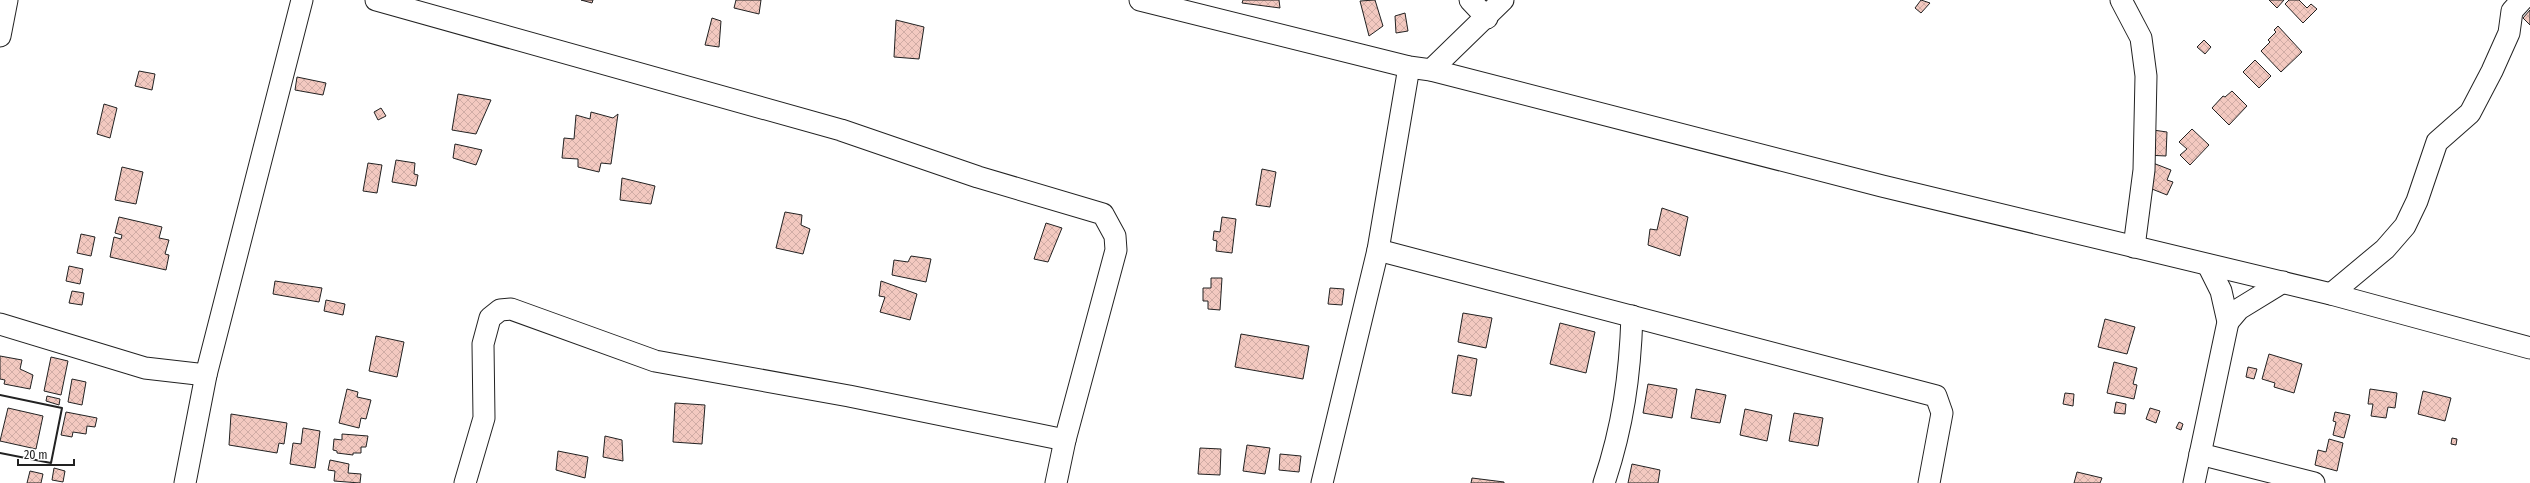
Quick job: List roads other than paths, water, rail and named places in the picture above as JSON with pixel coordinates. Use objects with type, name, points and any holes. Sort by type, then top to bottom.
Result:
[{"type":"street","points":[[0,36],[7,0]]},
{"type":"street","points":[[185,483],[206,375],[302,0]]},
{"type":"street","points":[[376,0],[841,130],[978,177],[1103,214],[1115,236],[1116,250],[1065,440],[1056,483]]},
{"type":"street","points":[[1140,0],[1409,67],[1431,70],[1882,186],[2331,294],[2530,348]]},
{"type":"street","points":[[1470,0],[1487,18]]},
{"type":"street","points":[[1431,70],[1487,18],[1503,0]]},
{"type":"street","points":[[2121,0],[2141,38],[2146,76],[2144,170],[2134,247]]},
{"type":"street","points":[[2331,294],[2384,249],[2405,226],[2437,142],[2470,113],[2492,71],[2509,33],[2512,11],[2522,0]]},
{"type":"street","points":[[1322,483],[1378,250],[1409,67]]},
{"type":"street","points":[[1378,250],[1936,396],[1942,413],[1929,483]]},
{"type":"street","points":[[2194,483],[2228,322],[2221,291],[2208,265]]},
{"type":"street","points":[[2228,322],[2239,309],[2283,282]]},
{"type":"street","points":[[465,483],[484,418],[483,344],[490,318],[500,310],[512,309],[655,361],[849,396],[1065,440]]},
{"type":"street","points":[[1604,483],[1618,440],[1626,397],[1632,316]]},
{"type":"street","points":[[0,324],[145,368],[206,375]]},
{"type":"street","points":[[2200,454],[2314,483]]}]
